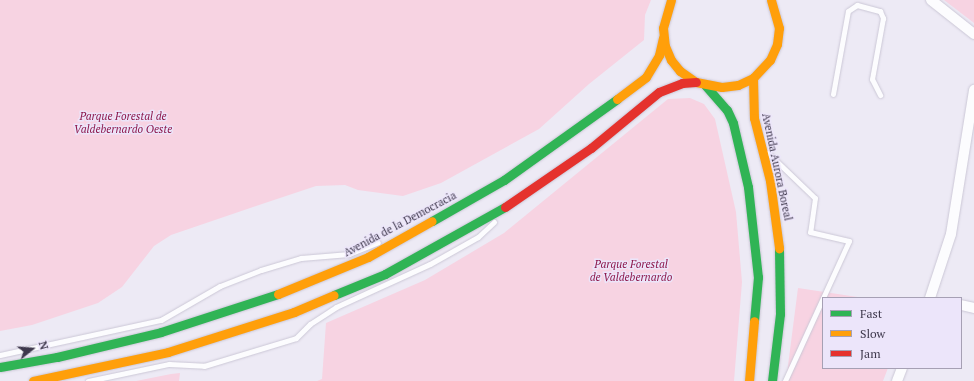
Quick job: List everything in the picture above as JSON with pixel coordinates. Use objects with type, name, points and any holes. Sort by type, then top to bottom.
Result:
[{"type":"main road","name":"Avenida de la Democracia","points":[[0,367],[56,357],[161,332],[288,291],[368,257],[504,180],[571,134],[646,77],[659,56],[663,37],[664,19],[671,0]]},
{"type":"main road","points":[[771,0],[778,20]]},
{"type":"main road","points":[[33,381],[168,352],[294,312],[385,274],[464,232],[522,197],[591,148],[659,92],[682,83],[732,87],[753,78],[765,67],[774,52],[778,37],[778,20],[782,6]]},
{"type":"main road","points":[[663,37],[674,64],[701,84],[727,110],[733,123],[748,187],[758,277],[749,381]]},
{"type":"main road","name":"Avenida Aurora Boreal","points":[[753,78],[754,118],[779,237],[780,314],[772,381]]},
{"type":"street","points":[[931,0],[974,34]]},
{"type":"street","points":[[931,297],[954,221],[974,90]]},
{"type":"street","points":[[962,305],[974,308]]},
{"type":"street","points":[[897,381],[902,369]]},
{"type":"lane","points":[[833,94],[848,11],[857,5],[880,11],[883,18],[872,79],[880,95]]},
{"type":"lane","points":[[761,146],[815,198],[810,232],[849,241],[824,297]]},
{"type":"lane","points":[[400,231],[504,180]]},
{"type":"lane","points":[[88,381],[169,364],[204,366],[296,338],[310,324],[336,307],[393,282],[478,237],[522,197]]},
{"type":"lane","points":[[0,355],[161,320],[220,286],[261,270],[301,258],[349,254],[381,240]]},
{"type":"lane","points":[[786,381],[822,301]]},
{"type":"green space","name":"Parque Forestal de Valdebernardo Oeste","points":[[0,0],[651,0],[645,15],[644,40],[589,84],[539,129],[441,183],[403,196],[358,190],[345,185],[316,186],[262,204],[171,235],[154,246],[122,287],[98,303],[32,325],[0,331]]},
{"type":"green space","points":[[944,0],[974,0],[974,23]]},
{"type":"green space","name":"Parque Forestal de Valdebernardo","points":[[690,98],[704,104],[715,119],[736,212],[742,282],[734,381],[317,381],[322,379],[326,323],[425,280],[504,233],[668,99]]},
{"type":"green space","points":[[798,288],[857,297],[822,297],[822,369],[888,369],[883,381],[786,381]]},
{"type":"green space","points":[[180,373],[179,381],[136,381],[171,374]]},
{"type":"traffic: fast","points":[[705,85],[727,110],[733,123],[748,187],[758,277],[754,321]]},
{"type":"traffic: fast","points":[[432,221],[504,180],[617,99]]},
{"type":"traffic: fast","points":[[334,295],[385,274],[505,207]]},
{"type":"traffic: fast","points":[[772,381],[780,314],[779,248]]},
{"type":"traffic: fast","points":[[0,367],[57,357],[161,332],[278,294]]},
{"type":"traffic: slow","points":[[671,0],[663,28],[665,46],[671,60],[680,71],[696,82],[722,87],[738,85],[753,78],[770,60],[777,44],[779,28],[771,0]]},
{"type":"traffic: slow","points":[[617,99],[646,77],[659,55],[663,37]]},
{"type":"traffic: slow","points":[[753,78],[754,118],[770,181],[779,248]]},
{"type":"traffic: slow","points":[[278,294],[368,257],[432,221]]},
{"type":"traffic: slow","points":[[33,381],[168,352],[294,312],[334,295]]},
{"type":"traffic: slow","points":[[749,381],[754,321]]},
{"type":"traffic: jam","points":[[505,207],[591,148],[659,92],[682,83],[696,82]]}]
